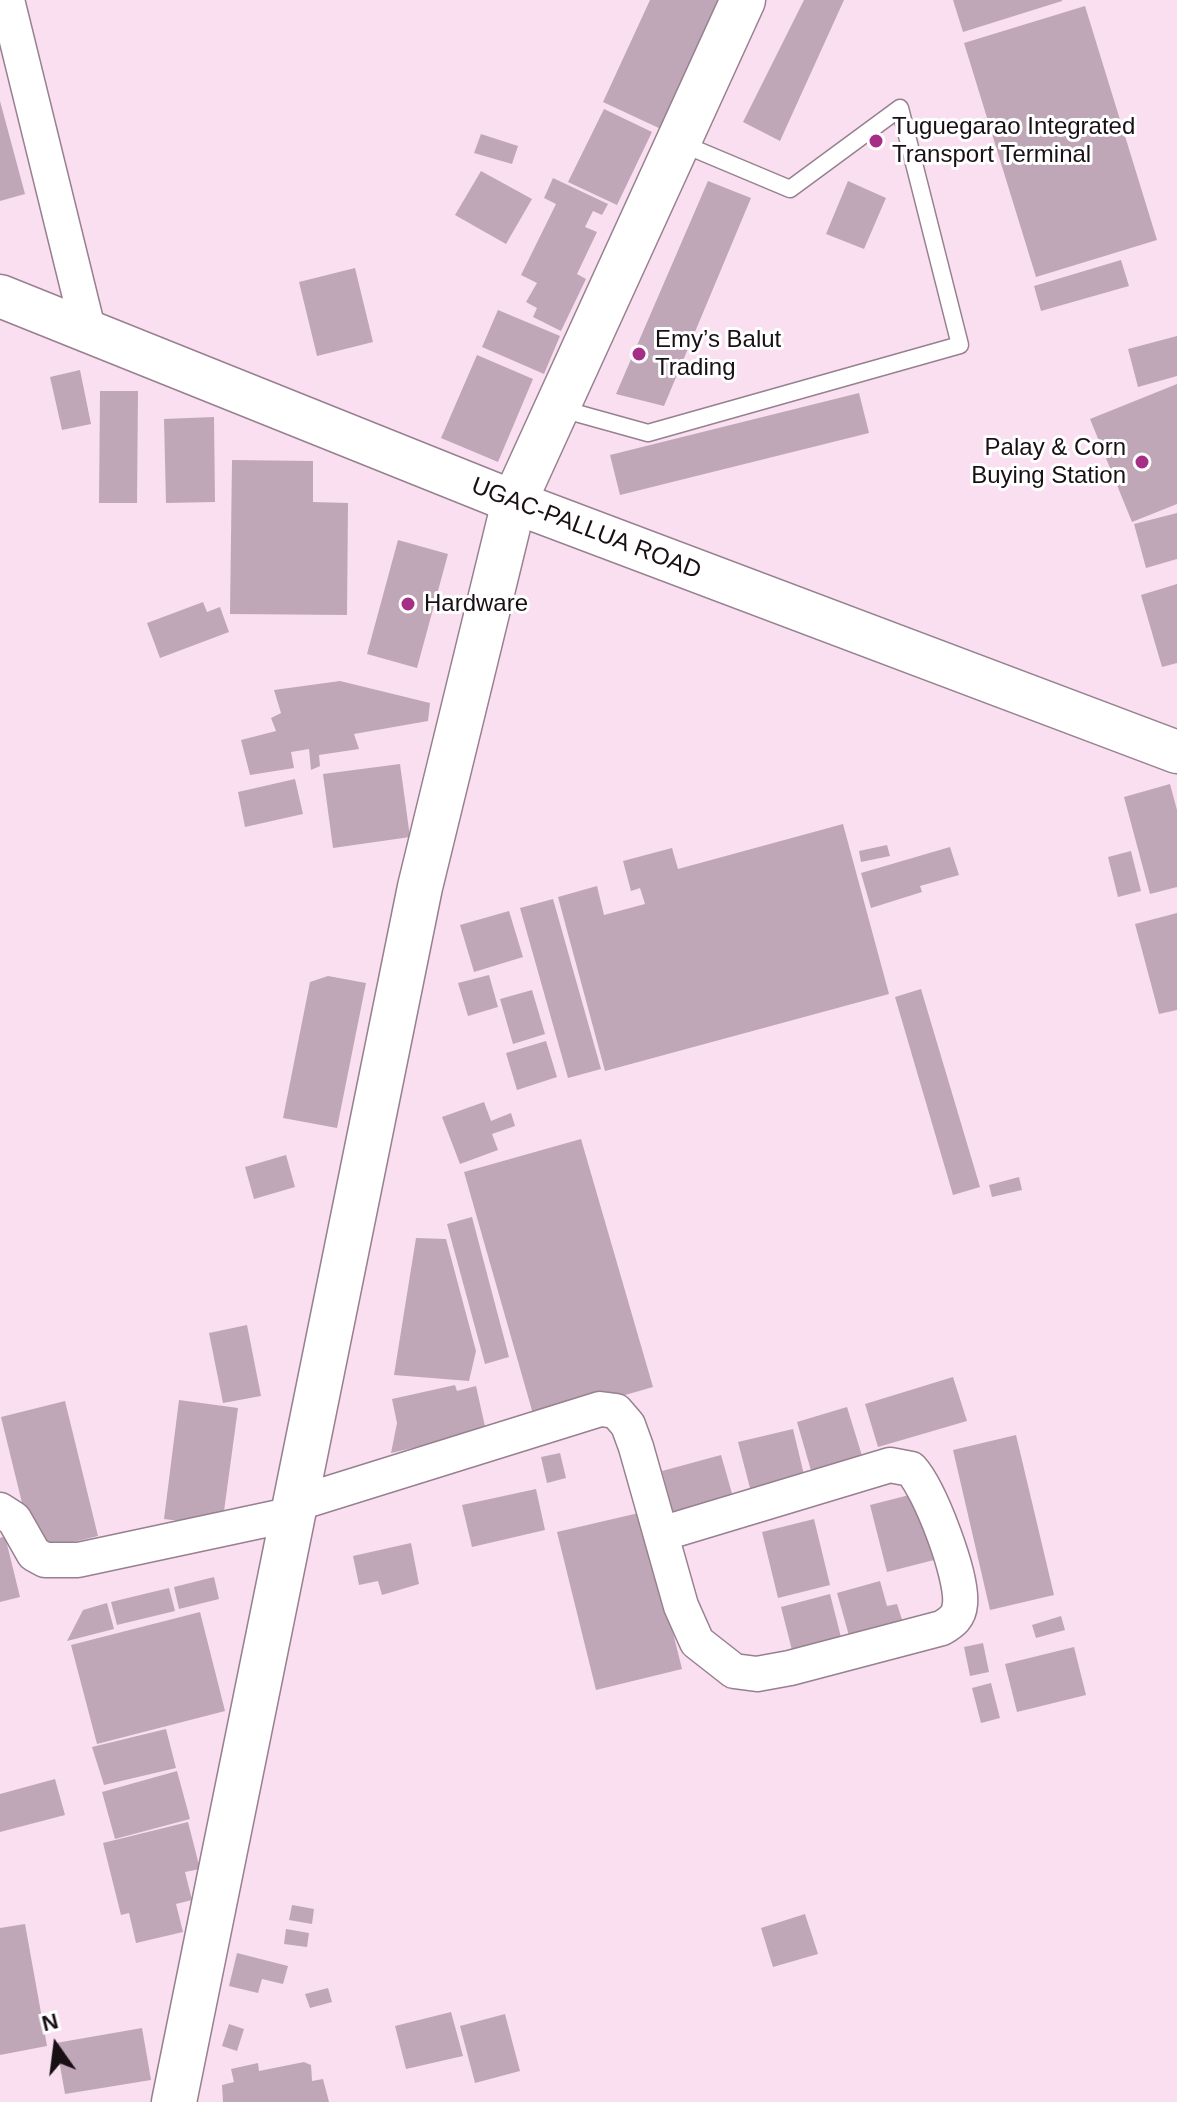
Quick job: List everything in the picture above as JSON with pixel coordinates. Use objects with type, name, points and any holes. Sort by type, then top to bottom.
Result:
[{"type":"highway","points":[[174,2102],[420,887],[514,502],[743,0]]},
{"type":"street","points":[[7,0],[89,333]]},
{"type":"street","name":"UGAC-PALLUA ROAD","points":[[0,296],[514,502],[1177,752]]},
{"type":"street","points":[[0,1510],[14,1519],[34,1554],[58,1561],[78,1560],[294,1509],[600,1409],[616,1411],[628,1425],[681,1606],[697,1642],[734,1671],[757,1674],[790,1668],[942,1628],[955,1620],[960,1605],[958,1586],[931,1497],[911,1469],[890,1465],[661,1534]]},
{"type":"lane","points":[[557,408],[648,433],[960,345],[900,108],[790,189],[678,142]]},
{"type":"building","points":[[650,0],[724,0],[663,130],[603,102]]},
{"type":"building","points":[[804,0],[844,0],[780,141],[743,122]]},
{"type":"building","points":[[953,0],[1062,0],[1062,1],[963,32]]},
{"type":"building","points":[[1085,6],[1157,240],[1036,277],[964,43]]},
{"type":"building","points":[[0,101],[25,194],[0,201]]},
{"type":"building","points":[[604,109],[652,132],[617,205],[568,182]]},
{"type":"building","points":[[481,134],[518,146],[512,164],[474,153]]},
{"type":"building","points":[[481,171],[532,199],[506,244],[455,215]]},
{"type":"building","points":[[553,178],[608,204],[602,215],[593,211],[585,227],[597,232],[577,274],[586,279],[561,331],[533,317],[537,308],[526,302],[537,283],[521,275],[556,204],[544,198]]},
{"type":"building","points":[[708,181],[751,198],[664,406],[616,394]]},
{"type":"building","points":[[848,181],[886,198],[864,249],[826,234]]},
{"type":"building","points":[[1121,260],[1129,286],[1041,311],[1034,286]]},
{"type":"building","points":[[355,268],[373,342],[317,356],[299,282]]},
{"type":"building","points":[[498,310],[560,336],[544,374],[482,347]]},
{"type":"building","points":[[1177,336],[1177,376],[1138,387],[1128,349]]},
{"type":"building","points":[[477,355],[533,379],[498,462],[441,438]]},
{"type":"building","points":[[80,370],[91,424],[62,430],[50,377]]},
{"type":"building","name":"Palay & Corn Buying Station","points":[[1177,384],[1177,504],[1132,522],[1090,419]]},
{"type":"building","points":[[100,391],[138,391],[137,503],[99,503]]},
{"type":"building","points":[[859,393],[869,433],[620,495],[610,455]]},
{"type":"building","points":[[214,417],[215,502],[166,503],[164,419]]},
{"type":"building","points":[[232,460],[313,461],[313,502],[348,503],[347,615],[230,614]]},
{"type":"building","points":[[1177,513],[1177,559],[1146,568],[1134,524]]},
{"type":"building","name":"Hardware","points":[[398,540],[448,554],[417,668],[367,654]]},
{"type":"building","points":[[1177,584],[1177,663],[1162,667],[1141,595]]},
{"type":"building","points":[[203,602],[207,612],[220,607],[229,632],[160,658],[147,623]]},
{"type":"building","points":[[340,681],[430,703],[428,721],[354,734],[359,749],[319,755],[320,766],[311,770],[309,749],[291,752],[294,768],[250,775],[241,740],[276,731],[271,718],[281,713],[274,690]]},
{"type":"building","points":[[400,764],[410,837],[333,848],[323,774]]},
{"type":"building","points":[[295,779],[303,814],[245,827],[238,792]]},
{"type":"building","points":[[1170,784],[1177,810],[1177,887],[1150,894],[1124,797]]},
{"type":"building","points":[[843,824],[889,994],[605,1071],[558,897],[597,886],[604,915],[645,904],[640,888],[631,891],[623,861],[672,848],[678,869]]},
{"type":"building","points":[[887,845],[890,856],[861,862],[859,851]]},
{"type":"building","points":[[950,847],[959,875],[920,886],[922,892],[871,908],[861,873]]},
{"type":"building","points":[[1131,851],[1141,891],[1118,897],[1108,857]]},
{"type":"building","points":[[553,899],[601,1069],[568,1078],[520,908]]},
{"type":"building","points":[[509,911],[523,957],[474,972],[460,925]]},
{"type":"building","points":[[1177,913],[1177,1010],[1159,1014],[1135,924]]},
{"type":"building","points":[[489,975],[498,1007],[468,1016],[458,983]]},
{"type":"building","points":[[328,976],[366,983],[337,1128],[283,1118],[310,982]]},
{"type":"building","points":[[921,989],[980,1187],[953,1195],[895,997]]},
{"type":"building","points":[[532,990],[545,1034],[513,1044],[500,999]]},
{"type":"building","points":[[546,1041],[557,1077],[517,1090],[506,1053]]},
{"type":"building","points":[[484,1102],[491,1121],[511,1113],[515,1126],[492,1134],[498,1150],[460,1164],[442,1117]]},
{"type":"building","points":[[581,1139],[653,1387],[535,1421],[464,1172]]},
{"type":"building","points":[[286,1155],[295,1187],[254,1199],[245,1167]]},
{"type":"building","points":[[1019,1177],[1022,1190],[992,1197],[989,1185]]},
{"type":"building","points":[[472,1217],[509,1357],[485,1364],[447,1224]]},
{"type":"building","points":[[416,1238],[446,1239],[476,1351],[469,1381],[394,1375]]},
{"type":"building","points":[[247,1325],[261,1396],[223,1403],[209,1333]]},
{"type":"building","points":[[953,1377],[967,1421],[878,1447],[865,1404]]},
{"type":"building","points":[[455,1385],[457,1391],[476,1386],[486,1431],[391,1453],[397,1423],[392,1399]]},
{"type":"building","points":[[179,1400],[238,1408],[222,1526],[164,1519]]},
{"type":"building","points":[[65,1401],[98,1536],[34,1552],[1,1417]]},
{"type":"building","points":[[847,1407],[863,1459],[812,1474],[797,1422]]},
{"type":"building","points":[[793,1429],[805,1479],[751,1492],[738,1442]]},
{"type":"building","points":[[1016,1435],[1054,1595],[990,1610],[953,1450]]},
{"type":"building","points":[[560,1453],[566,1478],[547,1483],[541,1457]]},
{"type":"building","points":[[721,1455],[735,1504],[675,1520],[662,1471]]},
{"type":"building","points":[[536,1489],[545,1530],[472,1547],[462,1505]]},
{"type":"building","points":[[921,1492],[938,1559],[887,1572],[870,1505]]},
{"type":"building","points":[[643,1512],[682,1669],[596,1690],[557,1532]]},
{"type":"building","points":[[814,1519],[830,1585],[778,1598],[762,1532]]},
{"type":"building","points":[[5,1536],[20,1597],[0,1602],[0,1538]]},
{"type":"building","points":[[411,1543],[419,1584],[382,1595],[378,1581],[359,1585],[353,1556]]},
{"type":"building","points":[[214,1577],[219,1599],[179,1609],[174,1587]]},
{"type":"building","points":[[880,1581],[887,1606],[897,1604],[906,1632],[853,1650],[837,1593]]},
{"type":"building","points":[[169,1588],[175,1611],[117,1625],[111,1602]]},
{"type":"building","points":[[830,1594],[844,1649],[795,1662],[781,1607]]},
{"type":"building","points":[[107,1603],[114,1629],[67,1641],[83,1610]]},
{"type":"building","points":[[200,1612],[225,1711],[97,1744],[71,1645]]},
{"type":"building","points":[[1061,1616],[1065,1630],[1036,1638],[1032,1625]]},
{"type":"building","points":[[983,1643],[989,1672],[970,1676],[964,1647]]},
{"type":"building","points":[[1074,1647],[1086,1695],[1017,1712],[1005,1664]]},
{"type":"building","points":[[991,1683],[1000,1718],[981,1723],[972,1688]]},
{"type":"building","points":[[166,1729],[176,1768],[104,1785],[92,1747]]},
{"type":"building","points":[[177,1771],[190,1819],[115,1839],[102,1792]]},
{"type":"building","points":[[55,1779],[65,1815],[0,1832],[0,1794]]},
{"type":"building","points":[[188,1822],[200,1869],[185,1872],[192,1900],[176,1904],[183,1932],[136,1943],[129,1913],[121,1915],[103,1843]]},
{"type":"building","points":[[292,1905],[314,1909],[312,1924],[289,1920]]},
{"type":"building","points":[[805,1914],[818,1954],[773,1967],[761,1928]]},
{"type":"building","points":[[25,1924],[47,2046],[0,2055],[0,1928]]},
{"type":"building","points":[[286,1929],[309,1933],[307,1947],[284,1944]]},
{"type":"building","points":[[237,1953],[288,1966],[283,1984],[262,1979],[258,1993],[229,1986]]},
{"type":"building","points":[[328,1988],[332,2002],[310,2008],[305,1994]]},
{"type":"building","points":[[451,2012],[463,2056],[406,2069],[395,2026]]},
{"type":"building","points":[[505,2014],[520,2071],[475,2083],[460,2026]]},
{"type":"building","points":[[229,2024],[244,2029],[237,2051],[222,2046]]},
{"type":"building","points":[[142,2028],[151,2080],[65,2094],[56,2043]]},
{"type":"building","points":[[304,2062],[311,2065],[312,2081],[323,2079],[329,2102],[223,2102],[222,2085],[234,2082],[231,2069],[258,2063],[259,2071]]},
{"type":"place","name":"Tuguegarao Integrated Transport Terminal","points":[[876,141]]},
{"type":"place","name":"Emy’s Balut Trading","points":[[639,354]]},
{"type":"place","name":"Palay & Corn Buying Station","points":[[1142,462]]},
{"type":"place","name":"Hardware","points":[[408,604]]}]
